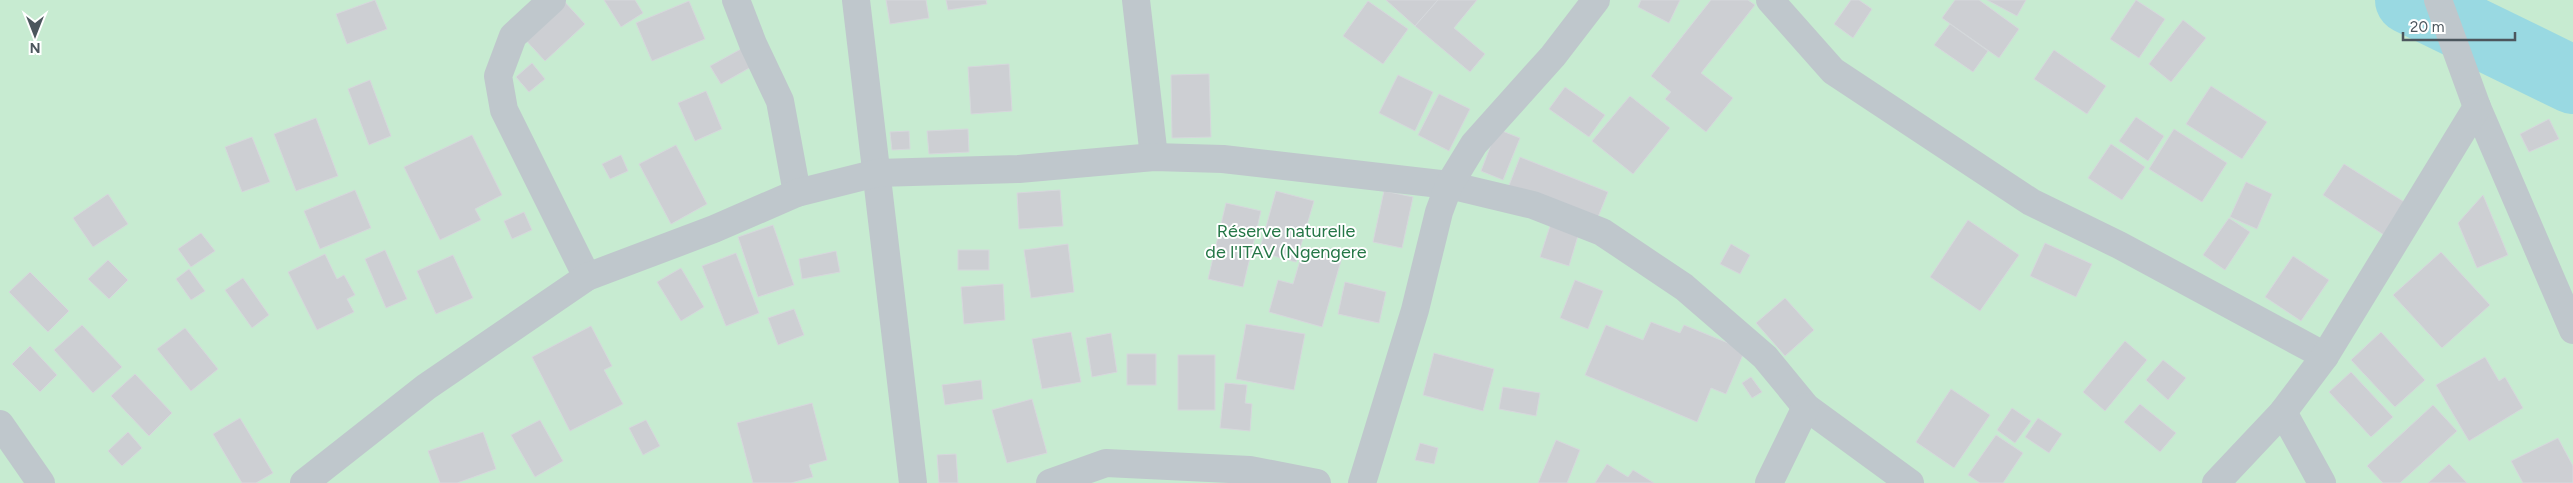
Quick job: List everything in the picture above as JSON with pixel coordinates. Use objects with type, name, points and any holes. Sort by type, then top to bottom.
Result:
[{"type":"street","points":[[552,0],[513,36],[498,76],[504,110],[587,277]]},
{"type":"street","points":[[736,0],[753,44],[780,101],[797,193]]},
{"type":"street","points":[[856,0],[913,483]]},
{"type":"street","points":[[1136,0],[1154,157]]},
{"type":"street","points":[[1362,483],[1415,310],[1439,212],[1449,185],[1474,144],[1554,56],[1596,0]]},
{"type":"street","points":[[1770,0],[1833,71],[2031,202],[2119,246],[2325,356]]},
{"type":"street","points":[[2438,0],[2478,107],[2573,330]]},
{"type":"street","points":[[2216,483],[2283,412],[2325,356],[2478,107]]},
{"type":"street","points":[[304,483],[426,386],[587,277],[714,229],[797,193],[877,173],[1018,169],[1154,157],[1224,159],[1449,185],[1533,205],[1602,232],[1684,287],[1765,357],[1806,407],[1910,483]]},
{"type":"street","points":[[1769,483],[1806,407]]},
{"type":"street","points":[[2283,412],[2322,483]]},
{"type":"street","points":[[0,424],[41,483]]},
{"type":"street","points":[[1050,483],[1106,463],[1250,470],[1317,483]]},
{"type":"green space","name":"Réserve naturelle de l'ITAV (Ngengere","points":[[0,0],[2573,0],[2573,483],[0,483]]},
{"type":"building","points":[[375,0],[387,29],[347,44],[336,14]]},
{"type":"building","points":[[563,0],[585,24],[545,61],[523,37]]},
{"type":"building","points":[[604,0],[635,0],[643,13],[621,27]]},
{"type":"building","points":[[886,0],[926,0],[929,18],[890,24]]},
{"type":"building","points":[[946,0],[986,0],[987,4],[948,10]]},
{"type":"building","points":[[1386,0],[1438,0],[1415,26]]},
{"type":"building","points":[[1438,0],[1477,0],[1454,28],[1485,54],[1470,72],[1415,26]]},
{"type":"building","points":[[1641,0],[1680,0],[1669,23],[1638,7]]},
{"type":"building","points":[[1711,0],[1748,0],[1755,5],[1701,73],[1733,98],[1706,132],[1665,99],[1671,92],[1651,76]]},
{"type":"building","points":[[1851,0],[1859,0],[1872,9],[1853,38],[1834,24]]},
{"type":"building","points":[[1955,0],[1979,0],[2019,29],[1999,58],[1942,18]]},
{"type":"building","points":[[1987,0],[2026,0],[2017,16]]},
{"type":"building","points":[[2136,0],[2165,19],[2139,58],[2110,39]]},
{"type":"building","points":[[689,1],[705,39],[652,61],[636,23]]},
{"type":"building","points":[[1368,1],[1408,29],[1383,64],[1343,36]]},
{"type":"building","points":[[2183,20],[2206,38],[2171,82],[2149,64]]},
{"type":"building","points":[[1950,24],[1988,51],[1973,72],[1934,45]]},
{"type":"building","points":[[741,49],[751,67],[721,84],[710,66]]},
{"type":"building","points":[[2054,50],[2106,86],[2087,114],[2034,79]]},
{"type":"building","points":[[532,63],[545,79],[529,92],[516,77]]},
{"type":"building","points":[[1009,64],[1012,111],[971,114],[968,67]]},
{"type":"building","points":[[1209,74],[1211,137],[1172,138],[1171,75]]},
{"type":"building","points":[[1398,75],[1433,92],[1415,131],[1379,113]]},
{"type":"building","points":[[370,80],[391,136],[369,145],[348,89]]},
{"type":"building","points":[[2211,86],[2267,122],[2242,159],[2186,124]]},
{"type":"building","points":[[1565,87],[1605,115],[1589,137],[1549,109]]},
{"type":"building","points":[[706,91],[722,129],[695,141],[678,103]]},
{"type":"building","points":[[1439,94],[1470,109],[1449,151],[1418,135]]},
{"type":"building","points":[[1630,96],[1670,128],[1633,174],[1592,141]]},
{"type":"building","points":[[2136,117],[2164,136],[2148,161],[2119,141]]},
{"type":"building","points":[[316,118],[338,176],[296,191],[274,134]]},
{"type":"building","points":[[2549,119],[2559,139],[2529,152],[2520,134]]},
{"type":"building","points":[[968,129],[969,152],[929,154],[927,131]]},
{"type":"building","points":[[1497,129],[1520,138],[1503,180],[1481,171]]},
{"type":"building","points":[[2174,129],[2227,163],[2202,202],[2149,169]]},
{"type":"building","points":[[909,131],[910,149],[892,150],[890,132]]},
{"type":"building","points":[[472,135],[502,195],[475,209],[481,220],[440,240],[404,167]]},
{"type":"building","points":[[252,137],[270,182],[242,192],[225,147]]},
{"type":"building","points":[[2111,144],[2145,167],[2122,200],[2088,178]]},
{"type":"building","points":[[676,145],[707,204],[671,224],[639,164]]},
{"type":"building","points":[[621,155],[628,171],[610,179],[602,164]]},
{"type":"building","points":[[1520,157],[1608,192],[1596,222],[1508,188]]},
{"type":"building","points":[[2344,164],[2406,203],[2384,235],[2323,195]]},
{"type":"building","points":[[2246,182],[2272,194],[2257,229],[2230,217]]},
{"type":"building","points":[[355,190],[371,228],[320,249],[304,211]]},
{"type":"building","points":[[1060,190],[1063,226],[1019,229],[1017,193]]},
{"type":"building","points":[[1276,191],[1314,201],[1296,262],[1259,252]]},
{"type":"building","points":[[1384,191],[1413,197],[1402,248],[1373,242]]},
{"type":"building","points":[[108,194],[128,224],[93,247],[73,218]]},
{"type":"building","points":[[2483,195],[2508,255],[2477,268],[2458,223]]},
{"type":"building","points":[[1226,203],[1261,211],[1243,287],[1208,279]]},
{"type":"building","points":[[524,212],[532,230],[512,239],[504,221]]},
{"type":"building","points":[[2229,218],[2250,232],[2225,270],[2203,255]]},
{"type":"building","points":[[1552,220],[1580,229],[1569,266],[1540,257]]},
{"type":"building","points":[[1968,220],[2019,255],[1980,311],[1930,277]]},
{"type":"building","points":[[773,225],[794,285],[758,297],[738,237]]},
{"type":"building","points":[[201,233],[215,251],[191,267],[178,249]]},
{"type":"building","points":[[2045,243],[2092,264],[2076,297],[2030,276]]},
{"type":"building","points":[[1068,244],[1074,292],[1031,298],[1024,250]]},
{"type":"building","points":[[1731,244],[1750,255],[1740,274],[1720,264]]},
{"type":"building","points":[[1304,247],[1342,257],[1322,327],[1269,312],[1278,280],[1293,284]]},
{"type":"building","points":[[385,250],[407,299],[386,308],[365,259]]},
{"type":"building","points":[[958,250],[989,250],[989,270],[958,270]]},
{"type":"building","points":[[836,251],[840,272],[802,279],[799,259]]},
{"type":"building","points":[[2441,252],[2490,305],[2442,348],[2393,295]]},
{"type":"building","points":[[736,253],[759,313],[726,326],[702,266]]},
{"type":"building","points":[[325,254],[337,279],[344,275],[355,295],[347,299],[354,312],[317,330],[288,272]]},
{"type":"building","points":[[453,255],[473,298],[436,314],[417,271]]},
{"type":"building","points":[[2293,256],[2329,280],[2301,321],[2265,297]]},
{"type":"building","points":[[108,260],[128,280],[109,299],[88,279]]},
{"type":"building","points":[[681,268],[704,307],[681,321],[657,282]]},
{"type":"building","points":[[189,269],[205,291],[191,300],[176,279]]},
{"type":"building","points":[[30,272],[69,311],[48,332],[9,292]]},
{"type":"building","points":[[243,278],[269,315],[252,328],[225,290]]},
{"type":"building","points":[[1575,280],[1603,291],[1588,329],[1560,318]]},
{"type":"building","points":[[1345,282],[1386,292],[1379,323],[1338,314]]},
{"type":"building","points":[[1003,284],[1005,320],[964,324],[961,287]]},
{"type":"building","points":[[1785,298],[1814,330],[1785,356],[1756,323]]},
{"type":"building","points":[[794,309],[804,335],[778,345],[768,318]]},
{"type":"building","points":[[1651,322],[1680,333],[1684,325],[1745,350],[1726,394],[1711,388],[1697,422],[1585,375],[1606,325],[1643,340]]},
{"type":"building","points":[[1246,324],[1305,334],[1294,390],[1236,379]]},
{"type":"building","points":[[82,325],[122,367],[93,393],[54,350]]},
{"type":"building","points":[[591,326],[612,366],[604,370],[623,404],[570,431],[532,357]]},
{"type":"building","points":[[185,328],[218,369],[191,391],[157,349]]},
{"type":"building","points":[[1071,332],[1081,382],[1042,389],[1032,339]]},
{"type":"building","points":[[2381,332],[2425,380],[2395,407],[2351,360]]},
{"type":"building","points":[[1111,333],[1117,372],[1092,377],[1086,338]]},
{"type":"building","points":[[2125,341],[2147,360],[2105,411],[2083,392]]},
{"type":"building","points":[[30,346],[57,375],[40,392],[12,364]]},
{"type":"building","points":[[1434,353],[1494,369],[1483,411],[1423,395]]},
{"type":"building","points":[[1127,354],[1156,354],[1156,385],[1127,385]]},
{"type":"building","points":[[1178,355],[1215,355],[1215,410],[1178,410]]},
{"type":"building","points":[[2485,357],[2499,381],[2505,377],[2523,408],[2469,441],[2436,385]]},
{"type":"building","points":[[2163,360],[2186,378],[2168,400],[2146,380]]},
{"type":"building","points":[[2351,372],[2393,417],[2371,437],[2329,392]]},
{"type":"building","points":[[135,374],[172,413],[149,436],[111,396]]},
{"type":"building","points":[[1751,377],[1762,392],[1752,398],[1742,383]]},
{"type":"building","points":[[981,380],[983,399],[945,405],[942,385]]},
{"type":"building","points":[[1225,383],[1247,385],[1245,403],[1252,404],[1250,431],[1220,428]]},
{"type":"building","points":[[1503,387],[1540,393],[1536,416],[1499,409]]},
{"type":"building","points":[[1951,389],[1990,415],[1954,468],[1916,442]]},
{"type":"building","points":[[1032,399],[1047,453],[1007,463],[992,410]]},
{"type":"building","points":[[812,403],[827,460],[809,465],[813,477],[791,483],[753,483],[737,423]]},
{"type":"building","points":[[2140,404],[2176,433],[2160,452],[2124,422]]},
{"type":"building","points":[[2433,405],[2457,431],[2400,483],[2383,483],[2367,466]]},
{"type":"building","points":[[2012,408],[2031,421],[2015,443],[1997,430]]},
{"type":"building","points":[[240,418],[273,473],[256,483],[242,483],[213,434]]},
{"type":"building","points":[[2038,418],[2062,434],[2049,453],[2025,437]]},
{"type":"building","points":[[540,420],[563,461],[535,477],[511,435]]},
{"type":"building","points":[[646,420],[660,446],[643,455],[629,428]]},
{"type":"building","points":[[128,432],[142,448],[122,466],[108,451]]},
{"type":"building","points":[[483,432],[496,469],[457,483],[440,483],[428,451]]},
{"type":"building","points":[[1996,435],[2023,453],[2003,483],[1980,483],[1968,475]]},
{"type":"building","points":[[2558,438],[2573,466],[2573,483],[2523,483],[2511,461]]},
{"type":"building","points":[[1556,440],[1580,450],[1567,483],[1538,483]]},
{"type":"building","points":[[1420,443],[1438,448],[1434,464],[1415,460]]},
{"type":"building","points":[[956,454],[958,483],[939,483],[937,455]]},
{"type":"building","points":[[1607,464],[1628,477],[1633,470],[1654,483],[1595,483]]},
{"type":"building","points":[[2449,464],[2467,483],[2428,483]]},
{"type":"waterway","points":[[2409,0],[2573,80]]}]
